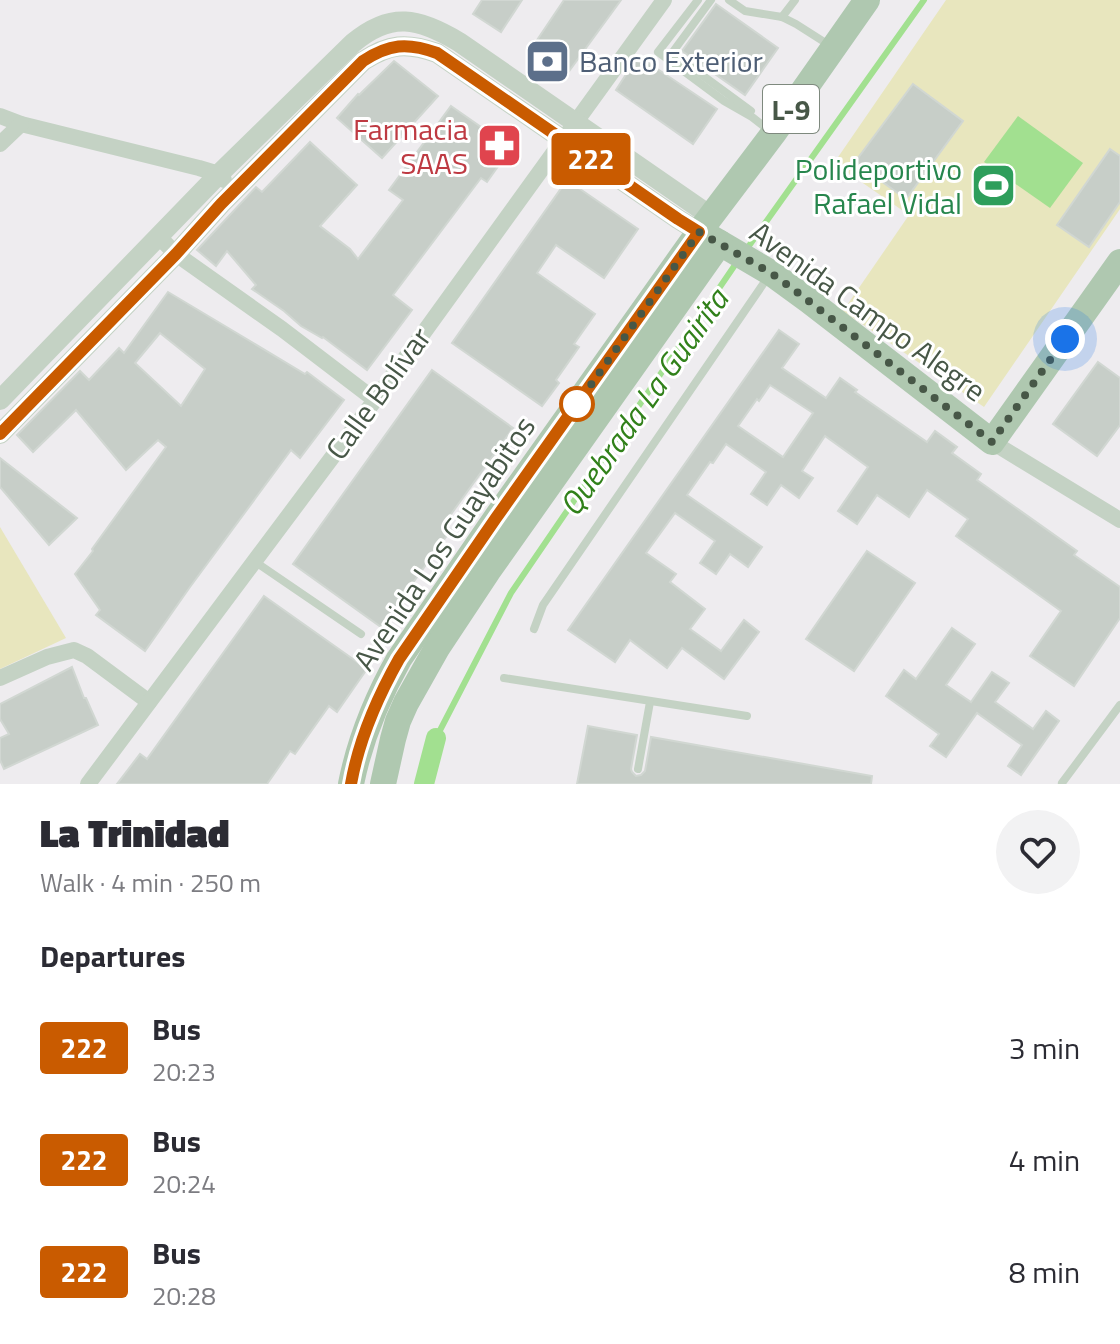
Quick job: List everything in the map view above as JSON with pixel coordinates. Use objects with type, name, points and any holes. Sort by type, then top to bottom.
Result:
[{"type":"main road","name":"Avenida Los Guayabitos","points":[[383,784],[398,721],[437,648],[488,571],[731,246],[775,132],[867,0]]},
{"type":"main road","name":"Avenida Los Guayabitos","points":[[351,784],[364,733],[385,683],[496,518],[731,246]]},
{"type":"main road","name":"Avenida Campo Alegre","points":[[731,246],[808,300],[992,442]]},
{"type":"main road","points":[[992,442],[1120,262]]},
{"type":"street","name":"Calle Bolívar","points":[[88,784],[375,400],[664,0]]},
{"type":"street","points":[[0,400],[219,174],[364,33],[395,21],[416,22],[448,35],[568,131],[731,246]]},
{"type":"street","points":[[437,53],[448,35]]},
{"type":"street","points":[[0,434],[363,61],[379,50],[406,45],[437,53],[568,131]]},
{"type":"street","points":[[0,116],[219,174],[235,191]]},
{"type":"street","points":[[0,144],[21,124]]},
{"type":"street","points":[[159,237],[176,254],[375,400]]},
{"type":"street","points":[[69,330],[85,347]]},
{"type":"street","name":"Avenida Campo Alegre","points":[[992,442],[1120,520]]},
{"type":"street","points":[[0,678],[61,652],[74,650],[87,656],[149,702]]},
{"type":"lane","points":[[698,0],[658,52],[724,101],[775,132]]},
{"type":"lane","points":[[711,0],[672,53],[775,132]]},
{"type":"lane","points":[[729,0],[745,11],[782,17],[833,48]]},
{"type":"lane","points":[[782,17],[795,0]]},
{"type":"lane","points":[[534,629],[543,605],[731,246]]},
{"type":"lane","points":[[254,561],[361,634]]},
{"type":"lane","points":[[504,678],[747,716]]},
{"type":"lane","points":[[638,769],[650,702]]},
{"type":"lane","points":[[1062,783],[1120,705]]},
{"type":"shaded area","name":"Polideportivo Rafael Vidal","points":[[946,0],[1120,0],[1120,209],[984,407],[843,311],[909,215],[834,163]]},
{"type":"shaded area","points":[[1018,116],[1083,163],[1050,208],[984,162]]},
{"type":"shaded area","points":[[0,527],[66,638],[0,669]]},
{"type":"building","points":[[482,0],[522,0],[501,32],[473,14]]},
{"type":"building","points":[[564,0],[621,0],[564,78],[529,52]]},
{"type":"building","points":[[716,4],[778,48],[745,95],[682,51]]},
{"type":"building","points":[[638,56],[717,109],[693,144],[616,90]]},
{"type":"building","points":[[394,61],[438,96],[382,158],[337,118]]},
{"type":"building","points":[[913,84],[963,121],[906,199],[855,162]]},
{"type":"building","points":[[451,106],[511,148],[487,182],[481,178],[393,295],[412,310],[367,370],[252,289],[256,285],[227,251],[216,266],[197,250],[256,187],[262,192],[310,142],[357,185],[320,226],[358,259],[403,200],[389,190]]},
{"type":"building","points":[[1110,149],[1120,156],[1120,202],[1089,247],[1057,225]]},
{"type":"building","points":[[567,180],[638,229],[604,278],[556,245],[537,273],[595,314],[574,344],[579,347],[556,380],[559,383],[542,406],[452,343]]},
{"type":"building","points":[[168,292],[305,374],[307,372],[344,400],[300,458],[291,450],[145,651],[96,615],[100,610],[75,574],[166,447],[158,440],[126,470],[76,410],[33,452],[17,435],[80,371],[89,380],[119,348],[124,353]],"holes":[[[160,333],[205,369],[181,406],[135,363]]]},
{"type":"building","points":[[779,330],[799,344],[782,368],[826,398],[840,378],[927,442],[935,431],[957,447],[952,453],[981,474],[977,480],[1077,551],[1074,555],[1120,587],[1120,618],[1074,686],[1030,656],[1061,611],[956,536],[968,519],[927,490],[909,517],[877,495],[857,524],[838,511],[868,467],[825,436],[802,471],[813,478],[799,498],[781,485],[767,505],[751,494],[766,472],[726,444],[687,495],[762,547],[748,567],[730,554],[716,574],[700,563],[715,541],[675,513],[646,553],[676,574],[670,582],[705,609],[690,629],[721,651],[744,620],[759,632],[724,679],[682,648],[667,668],[630,640],[615,662],[568,630]],"holes":[[[770,385],[813,413],[783,457],[738,426]]]},
{"type":"building","points":[[1098,362],[1120,378],[1120,425],[1097,456],[1053,424]]},
{"type":"building","points":[[432,370],[513,428],[444,524],[451,530],[381,627],[293,564]]},
{"type":"building","points":[[0,458],[77,518],[49,545],[0,487]]},
{"type":"building","points":[[867,551],[915,583],[854,671],[806,639]]},
{"type":"building","points":[[264,596],[367,669],[337,712],[329,706],[295,754],[290,751],[267,784],[117,784],[140,754],[147,759]]},
{"type":"building","points":[[952,628],[975,644],[946,685],[971,702],[992,672],[1009,683],[995,702],[1033,729],[1046,711],[1059,721],[1021,775],[1008,766],[1022,745],[977,713],[946,757],[930,746],[939,734],[886,696],[904,670],[916,679]]},
{"type":"building","points":[[72,667],[98,725],[4,769],[0,760],[0,738],[9,734],[0,719],[0,704]]},
{"type":"building","points":[[588,726],[637,735],[631,769],[636,776],[645,771],[651,737],[872,776],[871,784],[577,784]]},
{"type":"waterway","name":"Quebrada La Guairita","points":[[746,250],[924,0]]},
{"type":"waterway","name":"Quebrada La Guairita","points":[[436,738],[511,593],[737,262]]},
{"type":"waterway","name":"Quebrada La Guairita","points":[[424,784],[436,738]]},
{"type":"bus line","name":"222","points":[[0,434],[221,204],[363,61],[379,50],[406,45],[437,53],[699,232],[399,659],[364,733],[351,784]]},
{"type":"place","name":"Banco Exterior","points":[[548,61]]},
{"type":"place","name":"Farmacia SAAS","points":[[499,146]]},
{"type":"place","name":"Polideportivo Rafael Vidal","points":[[993,186]]},
{"type":"route","points":[[577,404],[699,232],[771,273],[992,442],[1065,339]]}]
